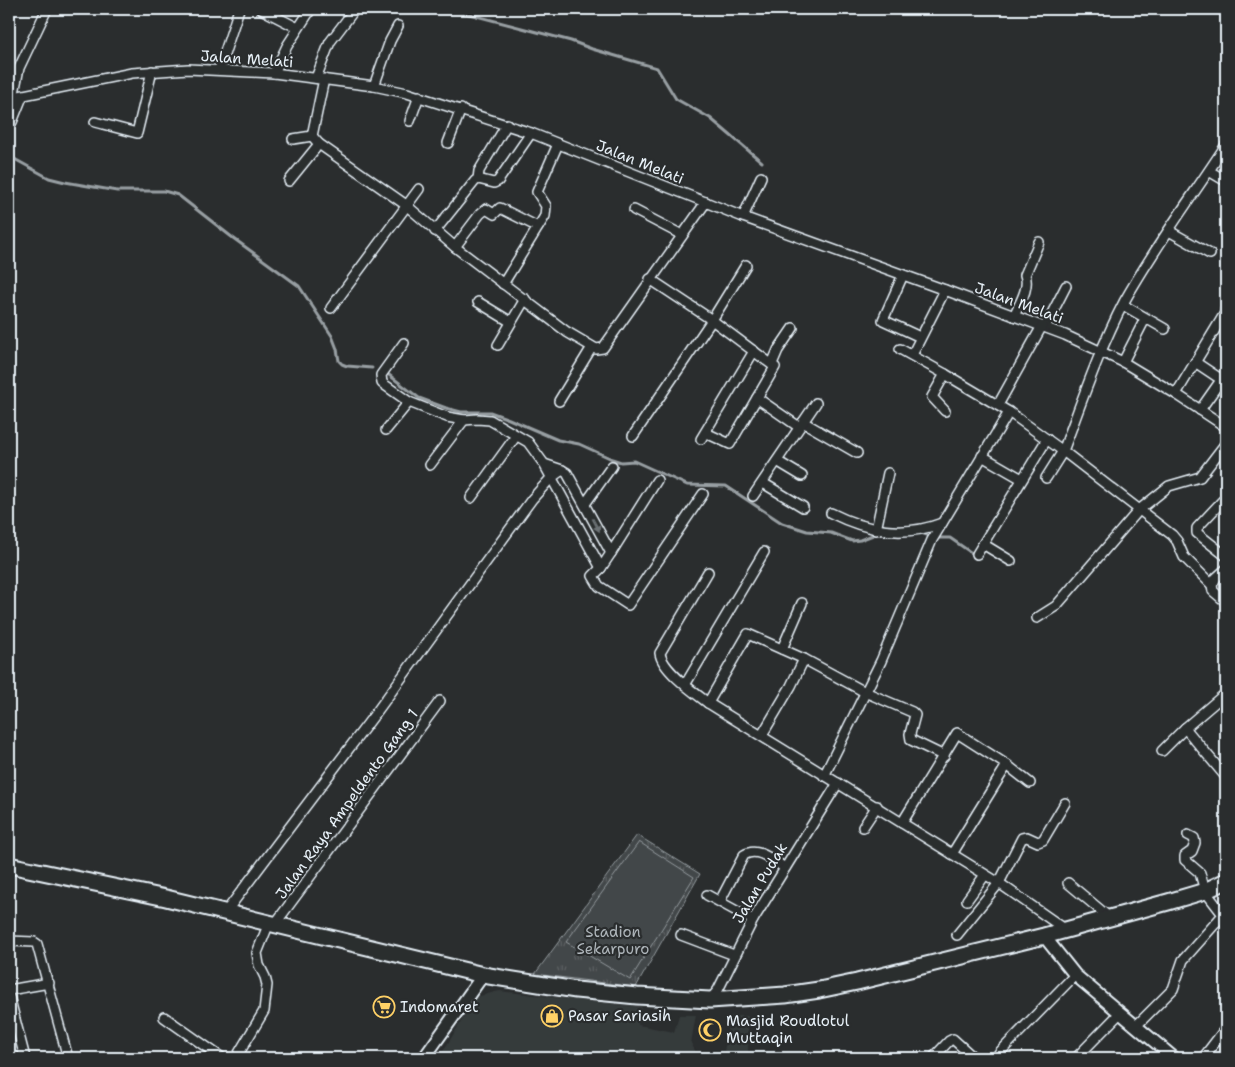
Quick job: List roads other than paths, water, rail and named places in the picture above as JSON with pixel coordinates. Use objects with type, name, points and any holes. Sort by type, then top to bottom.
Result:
[{"type":"main road","points":[[9,865],[272,923],[484,975],[576,990],[710,1000],[785,995],[819,990],[1044,936],[1205,890],[1226,881]]},
{"type":"street","points":[[12,122],[19,68],[47,9]]},
{"type":"street","points":[[219,70],[239,9]]},
{"type":"street","points":[[261,9],[298,28]]},
{"type":"street","points":[[274,73],[281,57],[311,9]]},
{"type":"street","points":[[355,9],[330,42],[320,79],[312,136],[319,144],[406,206],[503,284],[567,332],[592,347],[603,348],[706,202]]},
{"type":"street","points":[[374,86],[390,41],[398,26]]},
{"type":"street","name":"Jalan Melati","points":[[15,97],[132,73],[219,70],[274,73],[374,86],[419,96],[507,124],[743,217],[1043,326],[1123,362],[1226,427]]},
{"type":"street","points":[[95,122],[137,133],[152,71]]},
{"type":"street","points":[[410,122],[419,96]]},
{"type":"street","points":[[448,143],[461,109]]},
{"type":"street","points":[[435,231],[478,179],[479,170],[507,124]]},
{"type":"street","points":[[478,179],[494,183],[498,181],[531,133]]},
{"type":"street","points":[[293,139],[312,136]]},
{"type":"street","points":[[289,181],[319,144]]},
{"type":"street","points":[[503,284],[547,209],[537,192],[558,144]]},
{"type":"street","points":[[1046,478],[1063,451],[1101,352],[1123,305],[1141,273],[1209,171],[1224,155],[1226,145]]},
{"type":"street","points":[[1209,171],[1226,180]]},
{"type":"street","points":[[743,217],[761,177]]},
{"type":"street","points":[[331,308],[419,189]]},
{"type":"street","points":[[455,247],[486,209],[494,214],[500,208],[538,227]]},
{"type":"street","points":[[634,210],[682,235]]},
{"type":"street","points":[[1169,231],[1210,254]]},
{"type":"street","points":[[1014,316],[1026,288],[1026,275],[1039,242]]},
{"type":"street","points":[[633,436],[712,320],[746,266]]},
{"type":"street","points":[[903,275],[882,320],[920,337]]},
{"type":"street","points":[[650,279],[712,320],[775,366],[730,444],[703,436],[754,351]]},
{"type":"street","points":[[998,405],[1066,286]]},
{"type":"street","points":[[912,355],[945,290]]},
{"type":"street","points":[[498,345],[525,299]]},
{"type":"street","points":[[478,302],[511,322]]},
{"type":"street","points":[[1123,305],[1165,329]]},
{"type":"street","points":[[1176,394],[1225,313],[1226,307]]},
{"type":"street","points":[[1123,362],[1145,319]]},
{"type":"street","points":[[772,364],[778,350],[793,328]]},
{"type":"street","points":[[404,343],[381,376],[380,380],[384,386],[409,402],[447,417],[464,420],[490,420],[528,442],[544,464],[600,568]]},
{"type":"street","points":[[559,401],[592,347]]},
{"type":"street","points":[[900,349],[998,405],[1047,439],[1172,535],[1177,541],[1184,557],[1212,585],[1213,591],[1226,602]]},
{"type":"street","points":[[1195,362],[1224,376],[1200,410]]},
{"type":"street","points":[[945,411],[932,397],[946,374]]},
{"type":"street","points":[[757,398],[801,424],[857,453]]},
{"type":"street","points":[[386,430],[409,402]]},
{"type":"street","points":[[753,496],[816,403]]},
{"type":"street","points":[[824,776],[881,661],[932,540],[1008,412]]},
{"type":"street","points":[[430,465],[464,420]]},
{"type":"street","points":[[471,498],[516,436]]},
{"type":"street","points":[[977,554],[1047,439]]},
{"type":"street","points":[[1037,618],[1056,606],[1139,510],[1168,486],[1200,477],[1226,443]]},
{"type":"street","points":[[982,456],[1022,479]]},
{"type":"street","points":[[777,462],[802,476]]},
{"type":"street","points":[[544,464],[562,470],[567,474],[611,553]]},
{"type":"street","points":[[585,504],[612,466]]},
{"type":"street","points":[[225,913],[378,710],[532,499],[551,478],[562,470]]},
{"type":"street","points":[[876,530],[888,473]]},
{"type":"street","points":[[657,480],[611,553],[593,576],[594,581],[599,586],[628,605],[703,494]]},
{"type":"street","points":[[763,483],[803,507]]},
{"type":"street","points":[[1226,497],[1196,530],[1226,556]]},
{"type":"street","points":[[831,513],[857,526],[876,530],[915,530],[940,527]]},
{"type":"street","points":[[983,544],[1011,561]]},
{"type":"street","points":[[685,685],[764,552]]},
{"type":"street","points":[[1212,585],[1216,578],[1226,569]]},
{"type":"street","points":[[708,572],[660,653],[663,662],[685,685],[708,703],[999,883],[1066,930]]},
{"type":"street","points":[[782,649],[802,603]]},
{"type":"street","points":[[708,703],[748,634],[804,659],[866,692],[912,712],[915,715],[910,734],[911,740],[944,756]]},
{"type":"street","points":[[762,735],[791,686],[804,659]]},
{"type":"street","points":[[1162,751],[1185,728],[1226,693]]},
{"type":"street","name":"Jalan Raya Ampeldento Gang 1","points":[[236,1058],[264,1011],[267,985],[259,965],[257,953],[272,923],[440,701]]},
{"type":"street","points":[[1185,728],[1226,777]]},
{"type":"street","points":[[902,823],[957,733],[1007,765],[1030,783]]},
{"type":"street","points":[[952,854],[1007,765]]},
{"type":"street","name":"Jalan Pudak","points":[[710,1000],[718,990],[753,920],[838,783]]},
{"type":"street","points":[[957,936],[999,883],[1022,838],[1027,837],[1038,842],[1043,840],[1065,803]]},
{"type":"street","points":[[863,827],[877,806]]},
{"type":"street","points":[[1136,1026],[1172,990],[1183,960],[1221,919],[1222,913],[1205,890],[1200,873],[1185,860],[1185,856],[1192,851],[1196,843],[1194,838],[1188,835]]},
{"type":"street","points":[[720,901],[744,855],[749,852],[758,852],[785,868]]},
{"type":"street","points":[[967,900],[985,875]]},
{"type":"street","points":[[1068,884],[1110,918]]},
{"type":"street","points":[[707,895],[753,920]]},
{"type":"street","points":[[681,935],[734,955]]},
{"type":"street","points":[[1044,936],[1075,975],[1174,1058]]},
{"type":"street","points":[[9,941],[34,942],[37,944],[68,1058]]},
{"type":"street","points":[[424,1058],[484,975]]},
{"type":"street","points":[[999,1053],[1075,975]]},
{"type":"street","points":[[9,990],[49,984]]},
{"type":"street","points":[[9,996],[25,1058]]},
{"type":"street","points":[[1076,1058],[1120,1013]]},
{"type":"street","points":[[164,1017],[222,1058]]},
{"type":"street","points":[[1203,1058],[1226,1028]]},
{"type":"street","points":[[933,1058],[951,1039],[956,1041],[974,1058]]},
{"type":"waterway","points":[[456,9],[571,41],[657,68],[676,99],[710,118],[762,162]]},
{"type":"waterway","points":[[9,156],[49,178],[65,182],[117,191],[164,191],[178,195],[299,286],[332,336],[339,361],[342,364],[372,368]]},
{"type":"waterway","points":[[389,375],[419,398],[446,408],[461,412],[490,412],[558,440],[579,444],[612,459],[621,462],[634,461],[687,485],[726,486],[782,523],[807,531],[831,533],[852,541],[878,533]]},
{"type":"waterway","points":[[919,532],[935,538],[950,538],[976,556]]},
{"type":"place","name":"Indomaret","points":[[384,1007]]},
{"type":"place","name":"Pasar Sariasih","points":[[552,1016]]},
{"type":"place","name":"Masjid Roudlotul Muttaqin","points":[[710,1030]]},
{"type":"park label","name":"Stadion Sekarpuro","points":[[613,940]]}]
